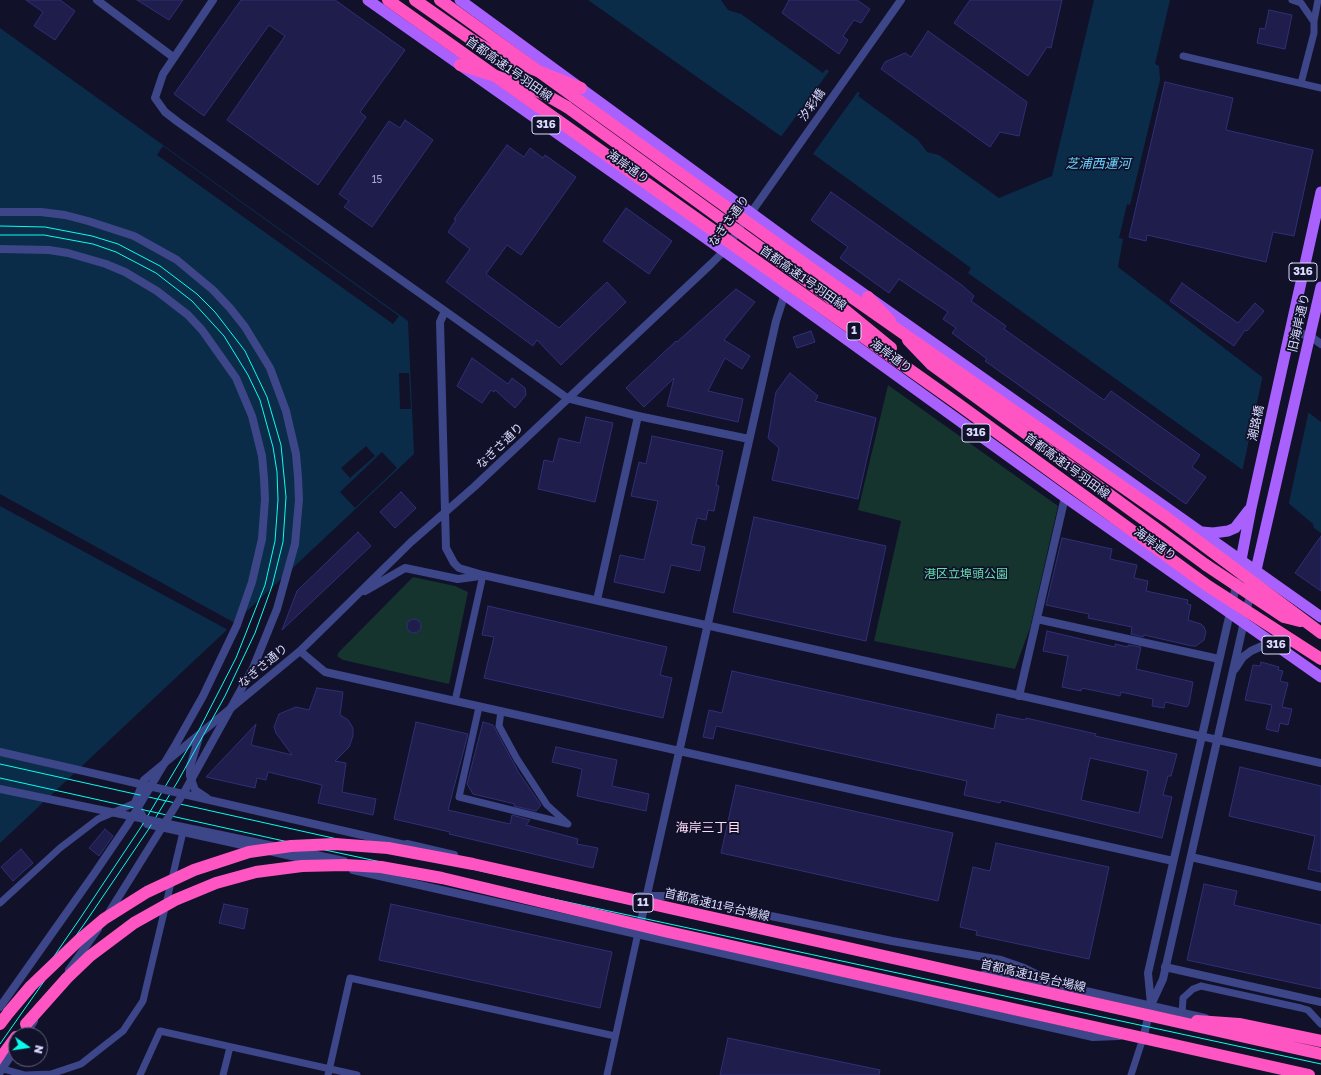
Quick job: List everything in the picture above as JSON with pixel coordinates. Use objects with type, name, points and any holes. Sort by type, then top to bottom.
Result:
[{"type":"highway","name":"首都高速1号羽田線","points":[[388,0],[958,404],[1208,586],[1321,659]]},
{"type":"highway","points":[[416,0],[475,42],[507,59],[581,88]]},
{"type":"highway","name":"首都高速1号羽田線","points":[[440,0],[841,290],[1167,518],[1321,633]]},
{"type":"highway","points":[[460,65],[518,83],[546,95],[567,108],[830,298],[958,404]]},
{"type":"highway","points":[[868,297],[932,365],[1206,565],[1284,617],[1306,622]]},
{"type":"highway","name":"首都高速11号台場線","points":[[5,1010],[78,941],[104,920],[146,892],[194,870],[249,852],[278,848],[335,844],[388,848],[473,864],[1321,1054]]},
{"type":"highway","name":"11","points":[[27,1027],[67,978],[90,956],[134,922],[175,900],[216,883],[256,872],[302,866],[345,865],[381,867],[442,878],[664,931],[1309,1075]]},
{"type":"highway","name":"11","points":[[0,1024],[5,1010]]},
{"type":"highway","points":[[1156,1018],[1239,1024],[1321,1040]]},
{"type":"highway","name":"11","points":[[0,1059],[8,1048]]},
{"type":"main road","name":"海岸通り","points":[[368,0],[724,251],[1065,497],[1321,677]]},
{"type":"main road","points":[[460,0],[803,251],[1321,617]]},
{"type":"main road","name":"旧海岸通り","points":[[1285,353],[1321,192]]},
{"type":"main road","name":"旧海岸通り","points":[[1256,570],[1321,286]]},
{"type":"main road","name":"潮路橋","points":[[1252,504],[1285,353]]},
{"type":"main road","points":[[1201,531],[1213,533],[1228,531],[1235,528],[1252,504]]},
{"type":"main road","name":"316","points":[[1241,560],[1252,504]]},
{"type":"street","points":[[97,0],[173,57]]},
{"type":"street","points":[[213,0],[173,57],[163,74],[156,98],[165,112],[567,398],[638,416],[749,439]]},
{"type":"street","name":"汐彩橋","points":[[793,153],[901,0]]},
{"type":"street","name":"なぎさ通り","points":[[135,803],[144,780],[300,651],[444,511],[474,487],[724,251],[793,153]]},
{"type":"street","points":[[0,212],[41,212],[65,215],[111,228],[156,247],[177,260],[213,290],[245,327],[270,368],[286,411],[292,433],[298,477],[297,522],[290,566],[270,631],[253,668],[159,835],[122,893],[26,1027]]},
{"type":"street","points":[[0,249],[49,250],[106,264],[142,281],[188,315],[202,330],[225,361],[245,397],[262,456],[265,499],[262,539],[252,582],[236,625],[203,696],[128,824],[5,1010]]},
{"type":"street","points":[[638,933],[776,321],[784,295],[803,251]]},
{"type":"street","points":[[445,311],[440,322],[446,548],[454,563],[459,568],[483,575],[708,626],[1321,763]]},
{"type":"street","points":[[1290,331],[1310,336],[1321,344]]},
{"type":"street","points":[[597,600],[638,416]]},
{"type":"street","points":[[1019,696],[1065,497]]},
{"type":"street","points":[[1151,1005],[1148,972],[1241,560]]},
{"type":"street","points":[[354,597],[405,568],[458,579],[483,575]]},
{"type":"street","points":[[1144,1035],[1151,1005],[1163,979],[1256,570]]},
{"type":"street","points":[[1037,619],[1219,659]]},
{"type":"street","points":[[1230,681],[1238,664],[1251,651],[1262,646],[1271,646],[1283,650]]},
{"type":"street","points":[[300,651],[325,672],[1173,861]]},
{"type":"street","points":[[200,734],[190,767],[190,776],[195,790],[201,796],[208,799],[645,897],[674,896],[892,941],[1001,960],[1024,968],[1059,985]]},
{"type":"street","points":[[0,752],[127,783],[834,942],[974,971],[1059,985],[1151,1005],[1321,1049]]},
{"type":"street","points":[[0,788],[1144,1035],[1294,1075]]},
{"type":"street","points":[[135,803],[147,824],[638,933],[671,943],[1093,1037],[1144,1035]]},
{"type":"street","points":[[1191,857],[1321,887]]},
{"type":"street","points":[[1165,967],[1321,1002]]},
{"type":"street","points":[[0,1072],[8,1060]]},
{"type":"lane","points":[[1292,0],[1301,3],[1314,22]]},
{"type":"lane","points":[[1301,83],[1314,33],[1314,22],[1318,0]]},
{"type":"lane","points":[[1183,56],[1321,88]]},
{"type":"lane","points":[[455,702],[483,575]]},
{"type":"lane","points":[[480,707],[459,797],[568,824],[547,805],[517,759],[499,726],[501,711]]},
{"type":"lane","points":[[0,903],[60,848],[98,819],[135,803]]},
{"type":"lane","points":[[0,1068],[26,1075],[51,1074],[81,1064],[124,1031],[143,1001],[183,832]]},
{"type":"lane","points":[[607,1075],[638,933]]},
{"type":"lane","points":[[329,1072],[350,978],[615,1036]]},
{"type":"lane","points":[[1321,1024],[1308,1010],[1201,986],[1188,993],[1183,998],[1181,1005],[1182,1014],[1193,1030],[1321,1059]]},
{"type":"lane","points":[[140,1075],[160,1031],[329,1072],[357,1075]]},
{"type":"lane","points":[[1131,1075],[1144,1035]]},
{"type":"lane","points":[[223,1075],[230,1047]]},
{"type":"green space","name":"港区立埠頭公園","points":[[888,385],[1058,506],[1030,628],[1015,669],[874,641],[901,521],[858,510]]},
{"type":"green space","points":[[413,577],[455,586],[468,592],[449,684],[343,660],[337,656],[339,652]]},
{"type":"water","name":"芝浦西運河","points":[[588,0],[721,0],[728,10],[741,14],[823,73],[826,69],[860,93],[858,96],[918,140],[927,152],[939,155],[999,198],[1052,176],[1094,0],[1170,0],[1155,64],[1159,66],[1160,80],[1130,205],[1127,204],[1119,238],[1123,239],[1118,267],[1321,422],[1321,533],[1314,528],[1313,524],[1286,501],[968,273],[971,268],[812,153],[809,156]]},
{"type":"water","points":[[0,28],[408,321],[414,454],[0,843]]},
{"type":"pier","points":[[830,70],[859,90],[810,158],[780,138]]},
{"type":"pier","points":[[163,146],[399,316],[393,324],[157,155]]},
{"type":"pier","points":[[399,373],[409,373],[411,409],[400,409]]},
{"type":"pier","points":[[1263,375],[1309,410],[1288,507],[1242,472]]},
{"type":"pier","points":[[366,446],[375,456],[350,478],[341,468]]},
{"type":"pier","points":[[382,452],[397,468],[355,508],[340,492]]},
{"type":"pier","points":[[0,494],[235,623],[228,630],[0,506]]},
{"type":"building","points":[[26,0],[60,0],[75,11],[55,40],[34,26],[43,12]]},
{"type":"building","points":[[137,0],[183,0],[169,20]]},
{"type":"building","points":[[241,0],[335,0],[405,50],[360,112],[366,117],[318,185],[227,120],[285,36],[269,25],[204,116],[174,94]]},
{"type":"building","points":[[789,0],[857,0],[870,9],[861,23],[854,20],[843,36],[848,40],[839,54],[782,13]]},
{"type":"building","points":[[970,0],[1062,0],[1051,48],[1047,47],[1028,76],[954,23]]},
{"type":"building","points":[[1269,10],[1292,15],[1285,49],[1257,43],[1260,28],[1265,29]]},
{"type":"building","points":[[928,31],[1027,102],[1019,136],[1000,132],[990,147],[881,69],[885,62],[905,53],[911,57]]},
{"type":"building","points":[[1165,82],[1233,98],[1226,130],[1313,150],[1294,236],[1273,232],[1266,262],[1147,235],[1146,241],[1129,237]]},
{"type":"building","points":[[405,120],[433,140],[372,227],[344,207],[349,201],[339,194],[389,121],[400,128]]},
{"type":"building","points":[[507,145],[524,157],[530,148],[543,158],[545,155],[576,177],[521,255],[507,245],[486,274],[559,328],[607,282],[626,302],[561,365],[537,340],[533,346],[446,282],[470,249],[448,232],[456,220],[454,219]]},
{"type":"building","points":[[831,192],[963,286],[974,296],[971,301],[1006,326],[1004,329],[1104,400],[1111,391],[1200,455],[1192,467],[1206,477],[1186,504],[985,361],[987,359],[952,333],[956,328],[943,319],[948,312],[899,279],[889,293],[840,258],[848,247],[811,220]]},
{"type":"building","points":[[626,208],[672,241],[649,274],[603,241]]},
{"type":"building","points":[[1182,283],[1238,323],[1255,303],[1264,311],[1247,331],[1245,330],[1234,346],[1170,301]]},
{"type":"building","points":[[736,289],[755,302],[724,340],[750,356],[742,369],[725,358],[708,391],[743,399],[738,422],[667,406],[674,378],[644,407],[626,388],[676,341],[677,342]]},
{"type":"building","points":[[811,331],[815,342],[797,348],[793,337]]},
{"type":"building","points":[[472,358],[508,384],[512,378],[525,388],[526,395],[515,408],[495,390],[494,392],[491,390],[482,403],[457,386]]},
{"type":"building","points":[[790,373],[818,396],[815,401],[876,418],[858,499],[772,480],[779,448],[768,438],[776,392]]},
{"type":"building","points":[[586,417],[613,423],[595,502],[538,489],[544,460],[553,462],[559,438],[580,443]]},
{"type":"building","points":[[652,436],[723,451],[716,485],[719,486],[714,511],[708,510],[706,520],[697,518],[691,544],[705,547],[700,571],[671,565],[664,593],[614,582],[620,555],[644,560],[658,501],[631,496],[639,462],[646,464]]},
{"type":"building","points":[[401,492],[416,508],[395,528],[380,512]]},
{"type":"building","points":[[754,517],[886,546],[866,641],[733,612]]},
{"type":"building","points":[[358,532],[371,546],[282,630],[297,591]]},
{"type":"building","points":[[1321,536],[1321,591],[1295,573]]},
{"type":"building","points":[[1062,538],[1112,549],[1110,559],[1137,565],[1134,578],[1148,581],[1146,591],[1188,600],[1187,604],[1191,605],[1188,620],[1201,624],[1204,627],[1206,632],[1204,640],[1196,646],[1192,646],[1144,635],[1143,637],[1131,634],[1132,627],[1088,618],[1089,614],[1046,605]]},
{"type":"building","points":[[488,606],[667,647],[660,675],[672,678],[663,718],[484,678],[494,637],[482,635]]},
{"type":"building","points":[[411,619],[417,619],[421,623],[421,629],[417,633],[411,633],[407,629],[407,623]]},
{"type":"building","points":[[1047,631],[1115,647],[1115,644],[1128,647],[1128,645],[1141,647],[1136,669],[1193,682],[1189,704],[1187,707],[1165,702],[1164,708],[1152,706],[1153,699],[1121,692],[1120,696],[1082,688],[1081,691],[1062,687],[1068,656],[1043,651]]},
{"type":"building","points":[[1261,662],[1279,667],[1278,670],[1283,671],[1280,681],[1288,683],[1282,707],[1292,709],[1288,725],[1280,723],[1278,732],[1266,729],[1272,705],[1245,700],[1253,665],[1260,666]]},
{"type":"building","points":[[732,671],[994,729],[997,714],[1025,720],[1026,718],[1096,734],[1095,736],[1177,754],[1171,776],[1168,776],[1163,795],[1172,797],[1162,838],[1001,800],[1000,803],[964,795],[967,781],[716,726],[713,739],[703,737],[709,710],[722,713]],"holes":[[[1090,758],[1148,771],[1139,813],[1081,800]]]},
{"type":"building","points":[[317,688],[343,692],[340,715],[348,720],[353,728],[353,736],[349,747],[335,761],[346,763],[342,792],[376,799],[373,815],[318,803],[322,785],[268,772],[266,780],[257,778],[255,788],[206,777],[256,724],[251,745],[292,755],[276,733],[274,727],[279,714],[296,707],[309,710]]},
{"type":"building","points":[[416,722],[468,734],[448,810],[510,824],[512,815],[530,820],[526,825],[578,839],[577,844],[598,848],[593,868],[449,834],[450,832],[394,819]]},
{"type":"building","points":[[483,722],[493,725],[519,773],[541,805],[536,811],[514,806],[515,804],[473,794],[467,784]]},
{"type":"building","points":[[556,747],[617,760],[612,786],[649,794],[646,811],[577,796],[582,769],[552,762]]},
{"type":"building","points":[[1240,767],[1321,786],[1321,872],[1308,869],[1315,836],[1229,816]]},
{"type":"building","points":[[736,785],[953,833],[938,901],[721,853]]},
{"type":"building","points":[[105,829],[113,836],[99,856],[89,848]]},
{"type":"building","points":[[996,843],[1109,867],[1089,959],[976,935],[977,931],[960,927],[973,867],[990,871]]},
{"type":"building","points":[[21,849],[33,863],[13,881],[1,867]]},
{"type":"building","points":[[1204,884],[1237,891],[1234,905],[1321,925],[1321,989],[1187,960]]},
{"type":"building","points":[[224,904],[248,909],[244,929],[219,923]]},
{"type":"building","points":[[391,904],[612,952],[600,1008],[379,960]]},
{"type":"building","points":[[728,1038],[880,1070],[879,1075],[720,1075]]},
{"type":"tram line","points":[[0,226],[45,227],[92,236],[118,244],[160,266],[197,294],[215,312],[245,351],[267,397],[281,445],[286,497],[283,542],[272,586],[255,633],[225,696],[178,781],[148,830],[0,1044]]},
{"type":"tram line","points":[[0,235],[44,235],[93,244],[116,252],[156,273],[192,301],[224,336],[248,375],[260,400],[273,447],[277,472],[278,500],[275,541],[265,585],[236,658],[199,730],[141,827],[24,1000]]},
{"type":"tram line","points":[[0,764],[958,977],[1321,1053]]},
{"type":"tram line","points":[[0,778],[302,845],[1321,1064]]},
{"type":"district","name":"海岸三丁目","points":[[708,828]]}]
